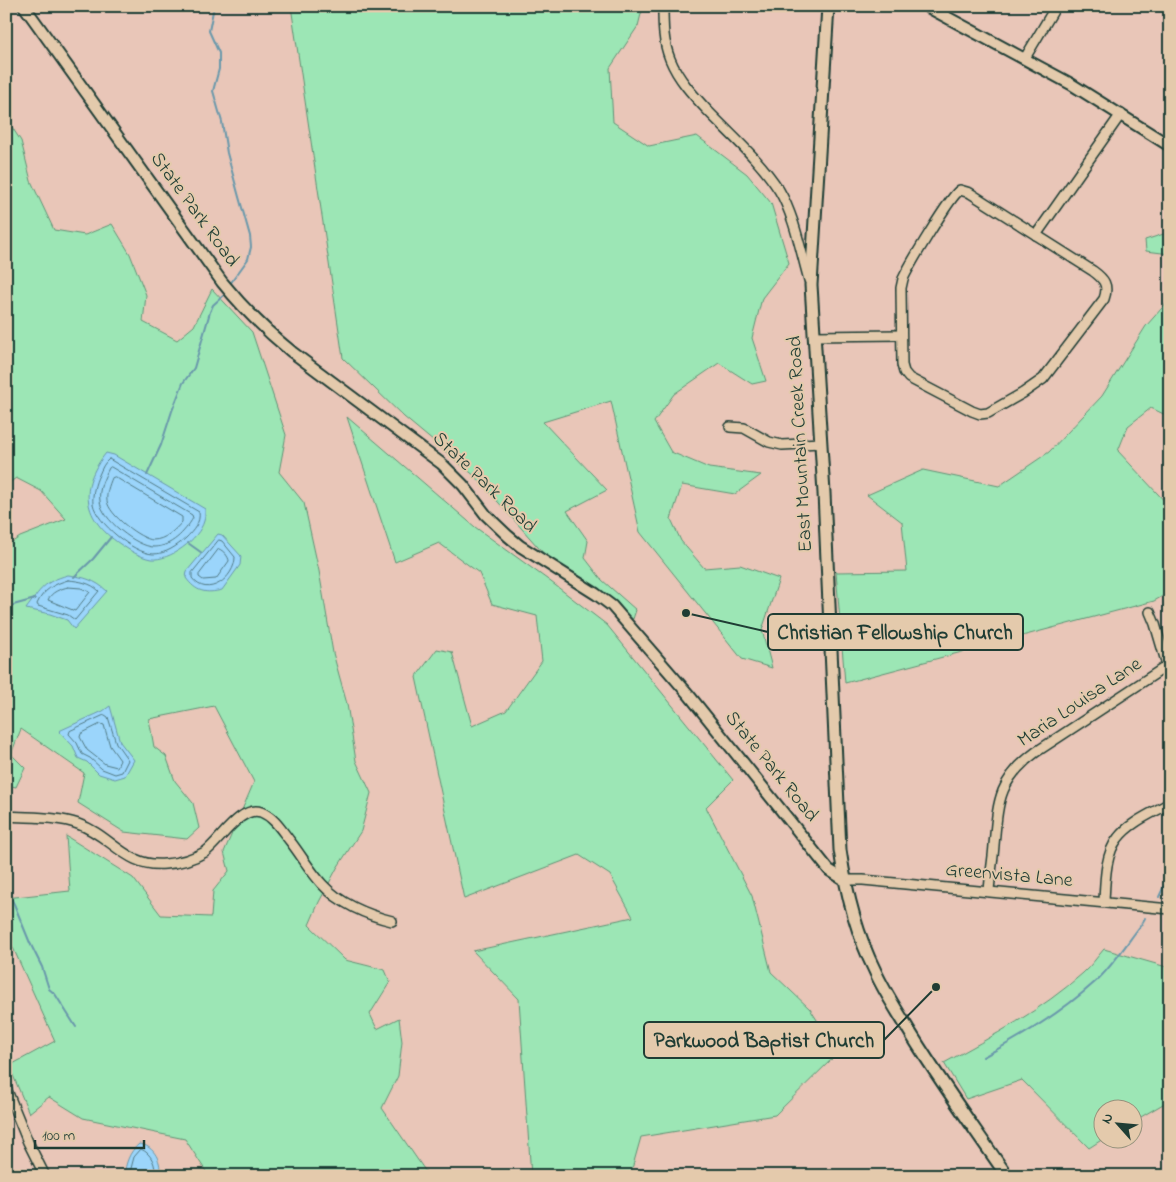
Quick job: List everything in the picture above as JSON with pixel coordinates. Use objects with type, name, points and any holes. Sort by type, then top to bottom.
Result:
[{"type":"main road","name":"East Mountain Creek Road","points":[[828,6],[811,285],[821,443],[840,850],[844,880]]},
{"type":"main road","points":[[844,880],[863,944],[874,971],[932,1068],[1007,1176]]},
{"type":"street","name":"State Park Road","points":[[24,6],[222,282],[241,305],[292,352],[442,464],[463,484],[491,520],[508,536],[527,551],[612,606],[700,709],[829,870],[844,880]]},
{"type":"street","points":[[663,6],[666,47],[676,72],[693,95],[759,164],[779,191],[791,216],[811,285]]},
{"type":"street","points":[[926,6],[1025,58],[1121,114],[1170,146]]},
{"type":"street","points":[[1025,58],[1056,6]]},
{"type":"street","points":[[1036,235],[1121,114]]},
{"type":"street","points":[[963,190],[970,193],[1036,235],[1093,271],[1105,282],[1106,288],[1104,299],[1051,371],[1038,384],[988,413],[976,413],[906,375],[902,365],[900,288],[946,207],[957,192],[963,190]]},
{"type":"street","points":[[814,336],[901,335]]},
{"type":"street","points":[[730,426],[744,428],[769,442],[782,445],[821,443]]},
{"type":"street","points":[[1150,612],[1169,668]]},
{"type":"street","name":"Maria Louisa Lane","points":[[989,891],[998,805],[1002,791],[1011,775],[1021,763],[1036,752],[1169,668]]},
{"type":"street","points":[[1104,902],[1110,855],[1118,837],[1130,827],[1170,803]]},
{"type":"street","points":[[6,816],[64,821],[77,824],[94,832],[132,859],[148,864],[163,864],[178,863],[197,856],[213,845],[243,814],[251,811],[260,812],[274,821],[319,880],[333,894],[356,908],[392,921]]},
{"type":"street","name":"Greenvista Lane","points":[[844,880],[989,891],[1170,909]]},
{"type":"street","points":[[6,1088],[28,1142],[45,1176]]},
{"type":"green space","points":[[291,6],[643,6],[638,26],[610,68],[613,122],[649,146],[697,136],[747,174],[771,203],[789,263],[762,298],[752,338],[766,381],[752,384],[719,363],[674,394],[654,422],[671,452],[709,468],[761,475],[735,494],[682,485],[671,519],[681,541],[704,568],[740,565],[779,579],[762,630],[772,668],[742,659],[640,532],[611,401],[543,422],[607,490],[567,511],[588,541],[585,558],[602,580],[636,610],[633,619],[583,578],[545,555],[476,477],[404,417],[343,358]]},
{"type":"green space","points":[[6,118],[21,141],[31,181],[54,230],[85,235],[112,224],[130,254],[146,295],[143,322],[177,340],[194,326],[212,289],[252,332],[286,435],[279,472],[304,503],[319,571],[333,653],[347,704],[356,761],[371,793],[361,831],[337,868],[309,925],[345,960],[385,970],[390,982],[370,1014],[377,1029],[399,1018],[402,1042],[398,1076],[382,1108],[426,1172],[422,1176],[209,1176],[185,1139],[83,1118],[49,1097],[29,1113],[9,1066],[55,1041],[6,932],[6,898],[70,891],[66,836],[133,878],[161,915],[211,917],[213,891],[229,871],[224,852],[254,782],[214,706],[149,719],[154,747],[166,756],[175,781],[193,803],[199,828],[187,839],[124,832],[78,803],[84,773],[21,729],[11,754],[25,768],[16,787],[6,785],[6,546],[20,537],[66,519],[41,491],[16,478],[6,485]]},
{"type":"green space","points":[[1170,232],[1170,254],[1146,251],[1145,240]]},
{"type":"green space","points":[[1170,299],[1170,417],[1151,408],[1128,426],[1118,451],[1170,507],[1170,592],[1154,601],[845,683],[836,572],[907,571],[902,522],[867,495],[923,470],[999,486],[1049,452],[1102,396],[1146,326]]},
{"type":"green space","points":[[347,417],[475,527],[607,625],[733,780],[706,807],[752,896],[771,972],[810,1009],[838,1053],[775,1115],[641,1137],[630,1176],[531,1176],[519,999],[473,951],[633,917],[610,875],[579,855],[464,899],[416,677],[437,649],[452,652],[472,726],[506,711],[542,661],[537,616],[492,604],[479,573],[439,543],[395,562]]},
{"type":"green space","points":[[1104,949],[1170,968],[1170,1100],[1144,1115],[1144,1100],[1094,1100],[1094,1145],[1089,1148],[1022,1080],[966,1099],[944,1063],[1034,1011],[1086,970]]},
{"type":"water","points":[[106,453],[114,455],[205,509],[201,528],[183,548],[159,559],[143,557],[120,544],[98,524],[92,513],[88,491],[91,478]]},
{"type":"water","points":[[218,534],[222,535],[241,556],[240,565],[222,590],[206,592],[190,583],[186,578],[187,571]]},
{"type":"water","points":[[68,575],[89,580],[107,591],[74,629],[67,620],[26,609],[43,587],[53,580]]},
{"type":"water","points":[[110,706],[120,742],[134,760],[125,776],[115,779],[99,774],[87,762],[78,758],[73,746],[59,731]]},
{"type":"water","points":[[139,1144],[153,1151],[160,1166],[159,1176],[124,1175],[128,1158]]},
{"type":"waterway","points":[[214,6],[209,31],[219,53],[219,69],[213,91],[222,122],[227,153],[250,236],[251,247],[248,259],[230,284]]},
{"type":"waterway","points":[[147,475],[161,445],[183,383],[194,368],[210,312],[213,305],[223,296]]},
{"type":"waterway","points":[[74,577],[93,559],[111,537]]},
{"type":"waterway","points":[[188,543],[202,553]]},
{"type":"waterway","points":[[6,607],[35,599]]},
{"type":"waterway","points":[[1159,897],[1170,873]]},
{"type":"waterway","points":[[6,890],[42,967],[49,989],[55,994],[76,1027]]},
{"type":"waterway","points":[[983,1057],[1041,1023],[1069,1004],[1095,982],[1119,955],[1145,918]]},
{"type":"place","name":"Christian Fellowship Church","points":[[686,613]]},
{"type":"place","name":"Parkwood Baptist Church","points":[[936,987]]}]
